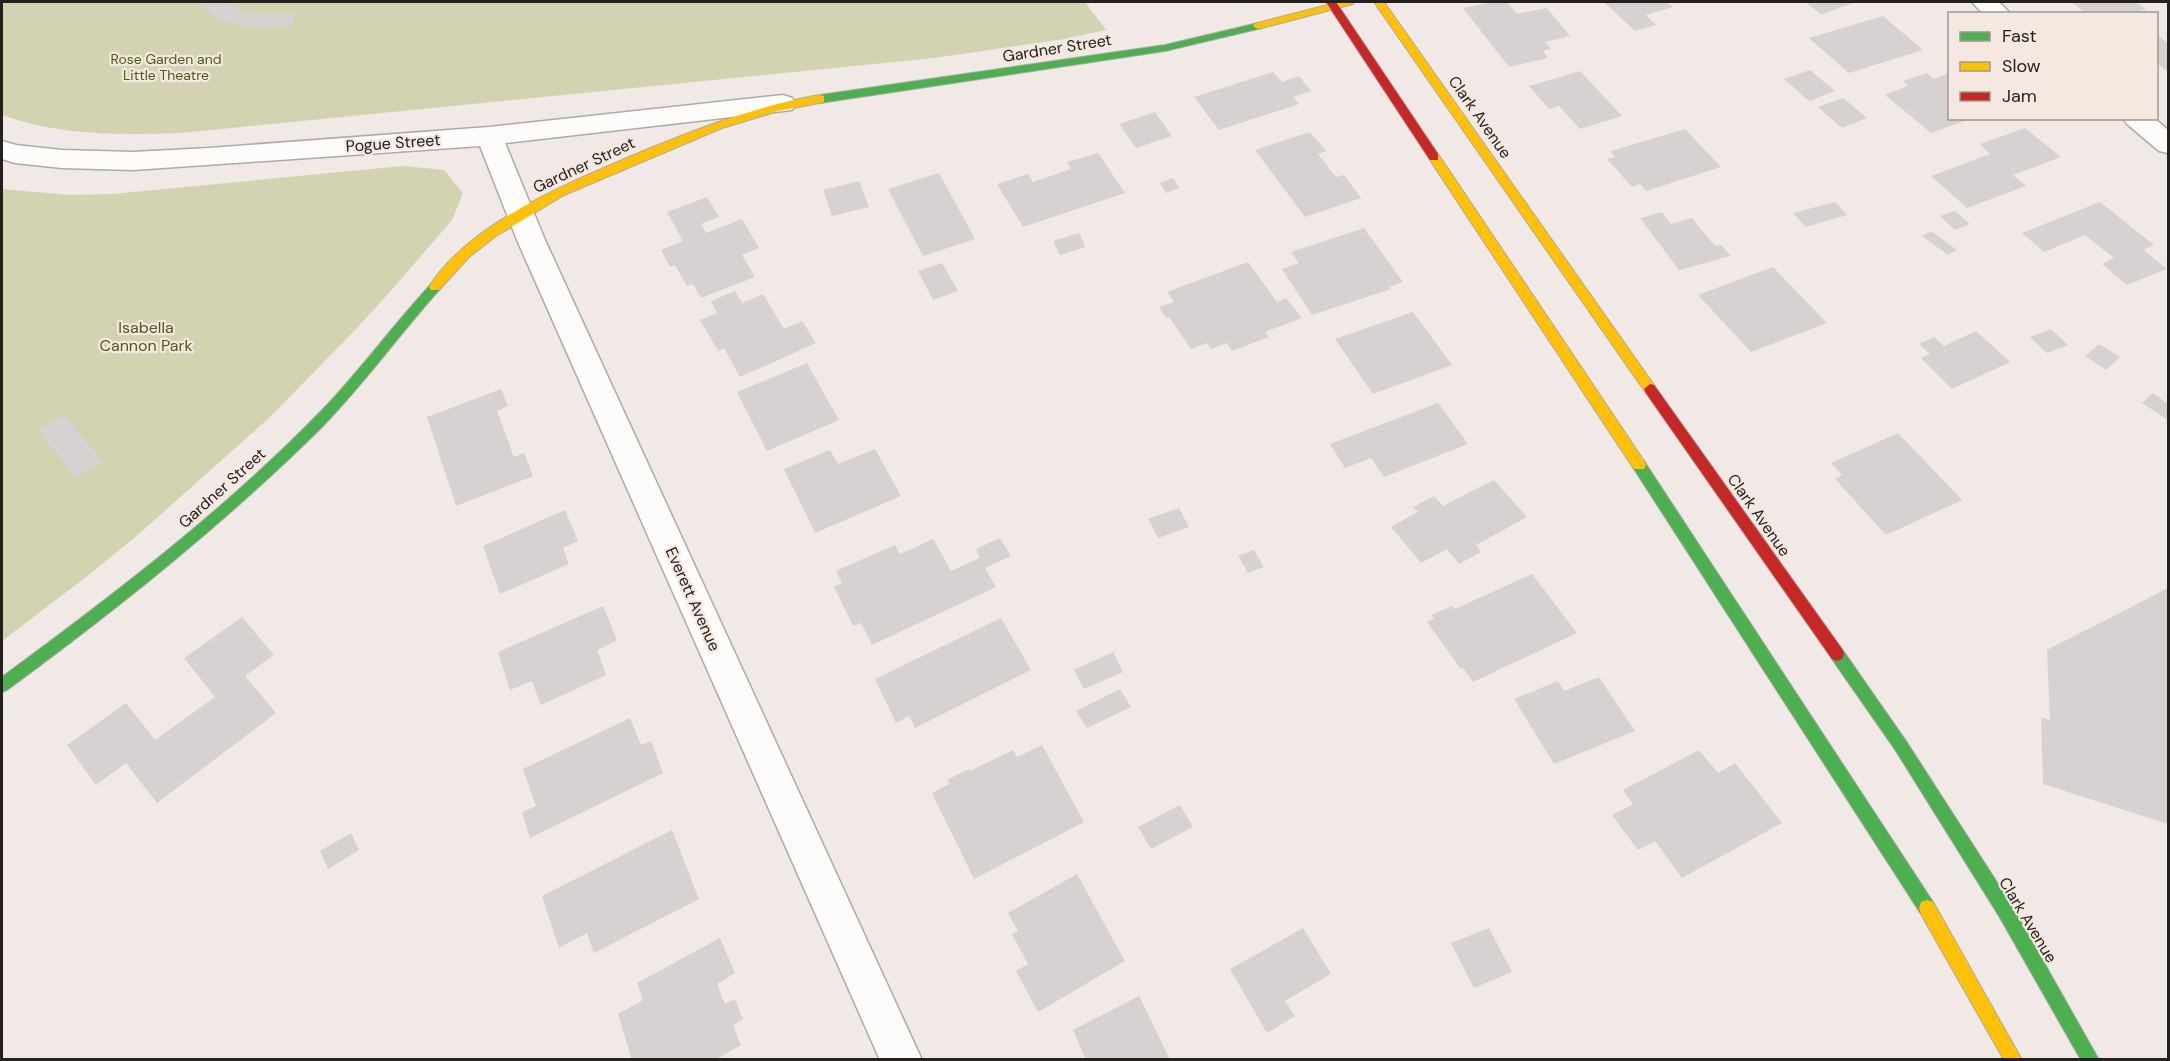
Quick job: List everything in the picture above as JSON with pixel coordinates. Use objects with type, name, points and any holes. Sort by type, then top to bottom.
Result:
[{"type":"main road","name":"Gardner Street","points":[[2,685],[86,624],[220,513],[318,423],[423,300],[469,251],[520,214],[570,186],[723,123],[783,104],[1040,69],[1165,48],[1333,4],[1349,2]]},
{"type":"main road","name":"Clark Avenue","points":[[1379,2],[1902,746],[2005,910],[2091,1059]]},
{"type":"main road","points":[[1333,4],[1666,504],[1910,879],[2014,1059]]},
{"type":"street","points":[[1984,2],[1997,12]]},
{"type":"street","name":"Pogue Street","points":[[2,150],[15,154],[62,159],[133,161],[489,136],[783,104]]},
{"type":"street","points":[[2139,120],[2169,144]]},
{"type":"street","name":"Everett Avenue","points":[[489,136],[520,214],[901,1059]]},
{"type":"green space","name":"Rose Garden and Little Theatre","points":[[2,2],[1085,2],[1106,30],[1064,39],[934,58],[181,133],[113,134],[46,127],[2,115]]},
{"type":"green space","name":"Isabella Cannon Park","points":[[403,166],[444,170],[463,193],[452,220],[357,328],[270,417],[140,533],[2,641],[2,189],[69,195],[112,194]]},
{"type":"building","points":[[199,2],[227,2],[236,8],[257,14],[294,14],[291,27],[258,28],[229,23],[215,17]]},
{"type":"building","points":[[1507,2],[1517,14],[1547,8],[1570,36],[1545,42],[1551,49],[1543,51],[1548,58],[1509,67],[1463,8]]},
{"type":"building","points":[[1604,2],[1667,2],[1673,7],[1646,15],[1656,25],[1635,31]]},
{"type":"building","points":[[1806,2],[1855,2],[1821,15]]},
{"type":"building","points":[[2071,2],[2136,2],[2146,9],[2138,12],[2084,12]]},
{"type":"building","points":[[1883,16],[1923,50],[1849,73],[1809,38]]},
{"type":"building","points":[[2158,38],[2168,44],[2168,72],[2158,64]]},
{"type":"building","points":[[1810,70],[1835,91],[1809,101],[1784,79]]},
{"type":"building","points":[[1580,71],[1622,116],[1580,129],[1559,106],[1549,109],[1529,86]]},
{"type":"building","points":[[1273,72],[1282,82],[1299,76],[1311,91],[1293,97],[1299,104],[1219,130],[1194,97]]},
{"type":"building","points":[[1927,73],[1934,79],[1948,74],[1948,120],[1967,120],[1931,133],[1885,95],[1908,86],[1903,81]]},
{"type":"building","points":[[1843,98],[1867,118],[1842,128],[1818,107]]},
{"type":"building","points":[[1155,112],[1172,136],[1136,148],[1119,124]]},
{"type":"building","points":[[2025,128],[2061,157],[2013,175],[2026,186],[1967,208],[1931,176],[1990,154],[1980,144]]},
{"type":"building","points":[[1685,129],[1721,167],[1646,191],[1640,184],[1632,187],[1607,159],[1615,157],[1611,151]]},
{"type":"building","points":[[1310,132],[1326,151],[1318,154],[1336,177],[1344,175],[1361,198],[1305,217],[1255,150]]},
{"type":"building","points":[[1098,153],[1125,193],[1023,227],[997,184],[1028,174],[1033,182],[1071,169],[1067,162]]},
{"type":"building","points":[[939,173],[975,239],[923,256],[888,189]]},
{"type":"building","points":[[1173,178],[1180,188],[1166,193],[1160,183]]},
{"type":"building","points":[[859,181],[869,207],[832,216],[823,190]]},
{"type":"building","points":[[707,197],[719,217],[701,224],[706,233],[742,219],[759,248],[742,255],[755,277],[701,298],[693,284],[687,286],[675,265],[670,267],[661,250],[683,241],[667,212]]},
{"type":"building","points":[[1835,202],[1847,215],[1806,227],[1793,213]]},
{"type":"building","points":[[2100,202],[2154,245],[2143,250],[2167,269],[2127,285],[2102,264],[2114,258],[2085,235],[2044,252],[2022,233]]},
{"type":"building","points":[[1955,211],[1970,224],[1955,230],[1940,216]]},
{"type":"building","points":[[1662,212],[1671,224],[1692,218],[1715,246],[1721,245],[1731,256],[1679,270],[1640,218]]},
{"type":"building","points":[[1364,228],[1403,282],[1389,287],[1391,289],[1312,315],[1282,269],[1299,263],[1291,252]]},
{"type":"building","points":[[1931,231],[1957,250],[1948,255],[1922,236]]},
{"type":"building","points":[[1079,233],[1086,247],[1060,255],[1053,241]]},
{"type":"building","points":[[1248,262],[1277,302],[1286,298],[1302,318],[1265,332],[1269,337],[1232,351],[1227,343],[1211,349],[1207,343],[1191,349],[1169,317],[1166,318],[1159,307],[1174,302],[1167,292]]},
{"type":"building","points":[[942,263],[958,291],[933,300],[918,271]]},
{"type":"building","points":[[1773,267],[1827,323],[1751,352],[1698,295]]},
{"type":"building","points":[[735,291],[742,303],[763,294],[784,329],[802,321],[816,343],[740,377],[724,348],[718,351],[700,320],[717,313],[711,301]]},
{"type":"building","points":[[1413,312],[1452,365],[1373,394],[1335,339]]},
{"type":"building","points":[[2051,329],[2068,345],[2047,353],[2030,337]]},
{"type":"building","points":[[1976,331],[2010,362],[1952,389],[1921,358],[1930,354],[1919,344],[1934,337],[1944,346]]},
{"type":"building","points":[[2099,344],[2120,357],[2106,370],[2085,356]]},
{"type":"building","points":[[807,363],[839,420],[767,451],[737,392]]},
{"type":"building","points":[[501,389],[508,406],[497,411],[514,457],[524,453],[533,476],[456,506],[427,417]]},
{"type":"building","points":[[2153,393],[2168,404],[2168,420],[2142,403]]},
{"type":"building","points":[[1438,403],[1468,444],[1384,477],[1371,458],[1345,468],[1330,444]]},
{"type":"building","points":[[64,414],[103,462],[76,478],[38,430]]},
{"type":"building","points":[[1898,433],[1962,500],[1886,535],[1835,479],[1842,475],[1831,463]]},
{"type":"building","points":[[875,449],[901,496],[815,533],[784,469],[830,450],[838,464]]},
{"type":"building","points":[[1494,480],[1527,517],[1476,545],[1481,552],[1459,564],[1447,549],[1421,563],[1391,527],[1418,512],[1413,507],[1434,496],[1443,506]]},
{"type":"building","points":[[1179,508],[1189,527],[1158,538],[1148,519]]},
{"type":"building","points":[[565,510],[578,541],[563,548],[569,564],[500,594],[483,546]]},
{"type":"building","points":[[1000,538],[1011,556],[985,568],[996,587],[872,645],[861,623],[853,626],[834,587],[842,583],[836,571],[895,545],[900,554],[933,539],[951,571],[980,558],[976,549]]},
{"type":"building","points":[[1254,550],[1264,567],[1248,573],[1238,556]]},
{"type":"building","points":[[1532,574],[1577,633],[1473,682],[1427,622],[1434,619],[1431,615],[1452,606],[1455,609]]},
{"type":"building","points":[[2168,588],[2168,824],[2043,784],[2041,717],[2050,720],[2047,650]]},
{"type":"building","points":[[603,606],[617,640],[597,650],[606,675],[541,705],[532,681],[510,690],[498,652]]},
{"type":"building","points":[[242,617],[274,655],[245,676],[276,713],[157,803],[126,763],[96,785],[67,745],[126,703],[155,740],[215,697],[184,658]]},
{"type":"building","points":[[1001,618],[1031,670],[915,728],[909,716],[896,723],[875,679]]},
{"type":"building","points":[[1113,652],[1123,672],[1084,689],[1074,670]]},
{"type":"building","points":[[1599,677],[1635,731],[1554,764],[1514,699],[1558,681],[1564,691]]},
{"type":"building","points":[[1120,689],[1131,707],[1087,728],[1076,711]]},
{"type":"building","points":[[630,718],[641,745],[651,741],[663,773],[530,838],[522,812],[536,806],[523,769]]},
{"type":"building","points":[[1042,745],[1084,822],[974,879],[932,793],[949,784],[947,780],[969,769],[970,771],[1013,750],[1017,757]]},
{"type":"building","points":[[1699,750],[1718,773],[1735,763],[1782,823],[1682,878],[1655,841],[1638,850],[1612,815],[1633,804],[1623,790]]},
{"type":"building","points":[[1180,805],[1193,827],[1151,849],[1138,827]]},
{"type":"building","points":[[672,830],[699,899],[594,953],[587,933],[559,948],[542,896]]},
{"type":"building","points":[[351,833],[359,850],[328,869],[320,851]]},
{"type":"building","points":[[1077,874],[1125,961],[1038,1012],[1016,971],[1028,964],[1012,934],[1018,931],[1008,913]]},
{"type":"building","points":[[1303,928],[1331,974],[1285,1001],[1295,1016],[1267,1033],[1230,969]]},
{"type":"building","points":[[1489,928],[1512,972],[1474,988],[1451,943]]},
{"type":"building","points":[[720,938],[735,973],[717,984],[725,1004],[735,999],[743,1019],[733,1025],[741,1045],[715,1060],[632,1060],[618,1014],[643,1000],[637,983]]},
{"type":"building","points":[[1139,996],[1170,1060],[1086,1060],[1073,1030]]},
{"type":"traffic: fast","points":[[820,99],[1165,48],[1258,26]]},
{"type":"traffic: fast","points":[[2,685],[84,624],[203,528],[241,494],[316,424],[347,391],[435,287]]},
{"type":"traffic: fast","points":[[1639,465],[1927,908]]},
{"type":"traffic: fast","points":[[1837,654],[1901,746],[2005,910],[2091,1060]]},
{"type":"traffic: slow","points":[[1258,26],[1349,2]]},
{"type":"traffic: slow","points":[[1379,2],[1650,389]]},
{"type":"traffic: slow","points":[[435,287],[465,254],[491,233],[560,192],[634,159],[718,126],[778,107],[820,99]]},
{"type":"traffic: slow","points":[[1434,157],[1639,465]]},
{"type":"traffic: slow","points":[[1927,908],[2014,1060]]},
{"type":"traffic: jam","points":[[1331,2],[1434,157]]},
{"type":"traffic: jam","points":[[1650,389],[1837,654]]}]
